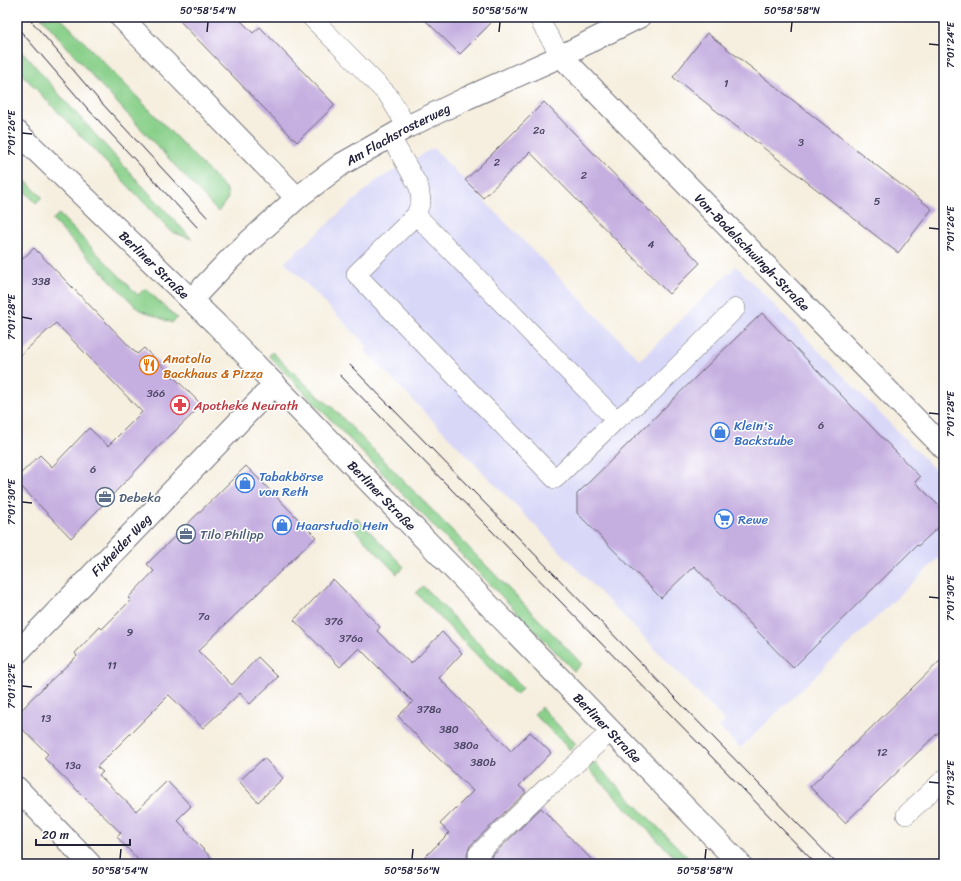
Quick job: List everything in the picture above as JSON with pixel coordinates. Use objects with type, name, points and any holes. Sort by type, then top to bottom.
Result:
[{"type":"street","points":[[122,17],[297,198]]},
{"type":"street","name":"Am Flachsrosterweg","points":[[191,300],[232,258],[297,198],[342,164],[398,132],[468,98],[561,56],[638,17]]},
{"type":"street","name":"Von-Bodelschwingh-Straße","points":[[561,56],[944,448]]},
{"type":"street","name":"Berliner Straße","points":[[17,132],[191,300],[275,384],[740,864]]},
{"type":"street","name":"Fixheider Weg","points":[[17,653],[275,384]]},
{"type":"street","points":[[17,788],[90,864]]},
{"type":"lane","points":[[311,17],[388,95],[398,132],[419,187],[421,201],[416,215],[356,274],[555,479],[616,420],[652,392],[736,308]]},
{"type":"lane","points":[[539,17],[542,25],[561,56]]},
{"type":"lane","points":[[416,215],[616,420]]},
{"type":"lane","points":[[478,854],[546,788],[557,781],[611,731]]},
{"type":"lane","points":[[906,815],[944,779]]},
{"type":"shaded area","points":[[433,148],[640,360],[736,266],[944,479],[944,553],[740,748],[719,727],[725,721],[365,351],[368,347],[285,262],[376,181]]},
{"type":"green space","points":[[41,17],[60,17],[227,190],[228,198],[218,212],[95,79]]},
{"type":"green space","points":[[17,45],[66,102],[192,239],[172,232],[17,69]]},
{"type":"green space","points":[[17,172],[42,197],[36,203],[17,183]]},
{"type":"green space","points":[[59,214],[138,295],[145,288],[177,318],[172,323],[138,309],[52,220]]},
{"type":"green space","points":[[272,352],[317,395],[331,406],[582,664],[574,671],[269,356]]},
{"type":"green space","points":[[356,517],[404,567],[397,574],[349,524]]},
{"type":"green space","points":[[423,586],[522,688],[516,695],[416,593]]},
{"type":"green space","points":[[541,707],[576,744],[570,750],[534,714]]},
{"type":"green space","points":[[594,762],[694,864],[681,864],[588,769]]},
{"type":"building","points":[[176,17],[237,17],[253,33],[260,27],[335,105],[297,142]]},
{"type":"building","points":[[422,17],[497,17],[460,54]]},
{"type":"building","points":[[707,33],[932,209],[898,253],[673,77]]},
{"type":"building","points":[[544,102],[700,263],[669,294],[530,152],[483,198],[465,180]]},
{"type":"building","points":[[34,248],[137,354],[144,348],[202,405],[146,459],[71,538],[17,482],[17,477],[40,455],[52,467],[89,428],[108,446],[142,412],[56,323],[17,358],[17,264]]},
{"type":"building","name":"Rewe","points":[[762,313],[920,477],[915,482],[944,511],[944,522],[918,546],[917,545],[793,668],[694,566],[661,598],[577,513],[577,494]]},
{"type":"building","points":[[246,466],[316,537],[198,651],[232,685],[258,657],[278,677],[250,704],[240,693],[203,728],[169,695],[97,767],[103,772],[99,775],[136,811],[167,781],[191,806],[177,820],[217,864],[142,864],[117,837],[121,833],[44,758],[48,754],[17,724],[17,715],[28,702],[77,656],[75,653],[100,627],[102,629],[131,600],[128,598],[154,571],[147,564]]},
{"type":"building","points":[[333,579],[380,627],[377,631],[411,664],[442,632],[462,653],[439,678],[511,751],[530,732],[551,753],[519,786],[526,792],[470,846],[467,856],[474,864],[418,864],[449,833],[440,824],[473,791],[431,751],[398,716],[413,702],[359,648],[340,667],[294,620]]},
{"type":"building","points":[[944,657],[944,727],[845,823],[810,787]]},
{"type":"building","points":[[264,758],[283,778],[258,802],[239,781]]},
{"type":"building","points":[[541,808],[596,864],[482,864],[486,862]]},
{"type":"tram line","points":[[28,17],[98,99],[207,217]]},
{"type":"tram line","points":[[17,27],[87,108],[197,227]]},
{"type":"tram line","points":[[350,365],[837,864]]},
{"type":"tram line","points":[[340,375],[816,864]]},
{"type":"place","name":"Anatolia Backhaus & Pizza","points":[[149,365]]},
{"type":"place","name":"Apotheke Neurath","points":[[180,405]]},
{"type":"place","name":"Klein's Backstube","points":[[720,432]]},
{"type":"place","name":"Tabakbörse von Reth","points":[[245,483]]},
{"type":"place","name":"Debeka","points":[[105,497]]},
{"type":"place","name":"Rewe","points":[[724,519]]},
{"type":"place","name":"Haarstudio Hein","points":[[282,525]]},
{"type":"place","name":"Tilo Philipp","points":[[186,534]]}]
